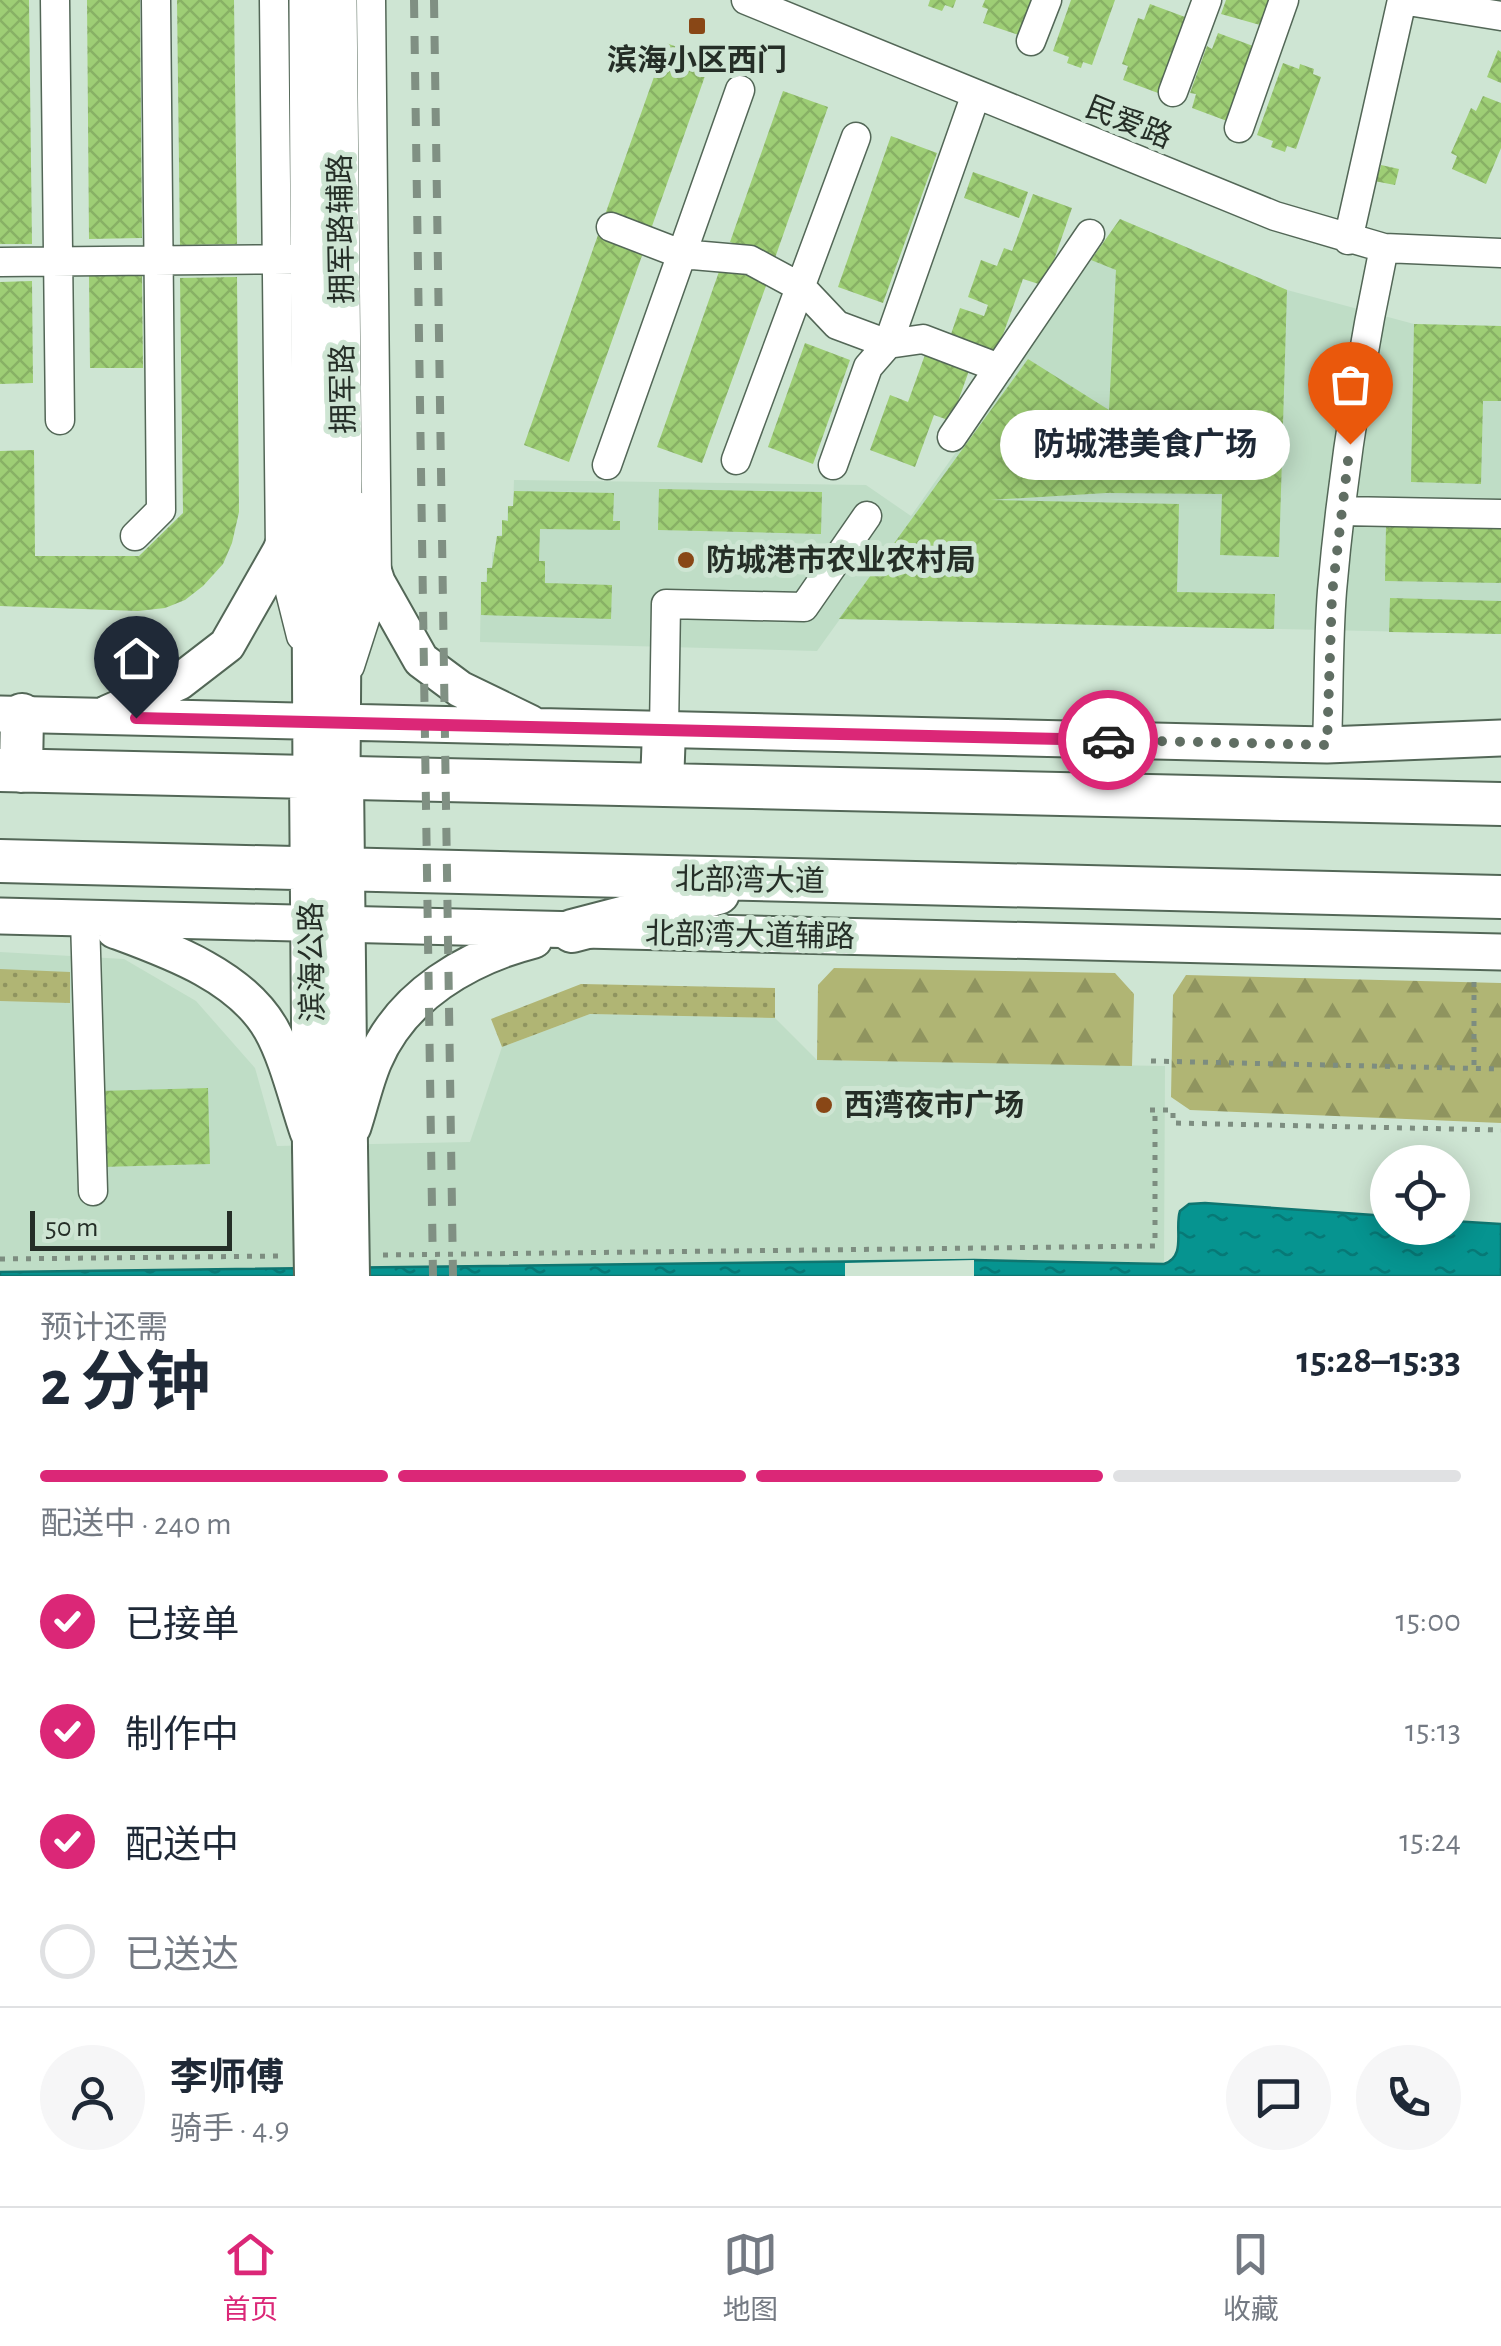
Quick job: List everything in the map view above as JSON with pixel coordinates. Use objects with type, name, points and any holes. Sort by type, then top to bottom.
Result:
[{"type":"highway","points":[[11,714],[10,770],[1501,804]]},
{"type":"highway","points":[[662,785],[664,730]]},
{"type":"highway","name":"滨海公路","points":[[326,777],[330,1148]]},
{"type":"highway","name":"北部湾大道","points":[[0,861],[1501,897]]},
{"type":"highway","points":[[572,931],[767,881]]},
{"type":"highway","points":[[330,1148],[363,1266]]},
{"type":"highway","points":[[307,1266],[330,1148]]},
{"type":"main road","name":"拥军路","points":[[307,0],[293,259],[328,479],[310,672],[331,712]]},
{"type":"main road","name":"拥军路","points":[[326,777],[331,712],[328,479],[339,0]]},
{"type":"main road","points":[[98,717],[179,682],[227,646],[280,552],[328,479]]},
{"type":"main road","points":[[328,479],[377,582],[421,660],[460,689],[539,728]]},
{"type":"main road","points":[[11,714],[98,717],[331,712],[539,728],[1327,745],[1501,738]]},
{"type":"main road","name":"北部湾大道辅路","points":[[0,916],[1488,952]]},
{"type":"main road","points":[[86,919],[185,956],[244,999],[270,1028],[330,1148]]},
{"type":"main road","points":[[330,1148],[374,1059],[400,1019],[431,988],[462,966],[504,948],[572,931]]},
{"type":"street","points":[[56,0],[60,420]]},
{"type":"street","points":[[135,536],[161,510],[156,0]]},
{"type":"street","points":[[274,0],[293,259],[280,552],[310,672]]},
{"type":"street","name":"拥军路辅路","points":[[331,712],[377,582],[371,0]]},
{"type":"street","name":"民爱路","points":[[746,0],[1275,216],[1384,248],[1501,254]]},
{"type":"street","points":[[1032,41],[1047,0]]},
{"type":"street","points":[[1173,92],[1207,0]]},
{"type":"street","points":[[1239,128],[1284,0]]},
{"type":"street","points":[[1348,240],[1402,0],[1462,5],[1501,16]]},
{"type":"street","points":[[606,465],[740,90]]},
{"type":"street","points":[[833,465],[868,367],[888,344],[976,94]]},
{"type":"street","points":[[736,460],[856,136]]},
{"type":"street","points":[[611,227],[681,254],[750,260],[802,288],[836,325],[888,344],[923,339],[998,368]]},
{"type":"street","points":[[952,437],[1090,234]]},
{"type":"street","points":[[1327,745],[1332,594],[1341,510],[1364,343],[1384,248]]},
{"type":"street","points":[[0,262],[293,259]]},
{"type":"street","points":[[1341,510],[1501,514]]},
{"type":"street","points":[[664,730],[666,604],[804,607],[868,516]]},
{"type":"street","points":[[86,919],[93,1190]]},
{"type":"path","points":[[1474,1068],[1488,952]]},
{"type":"path","points":[[1151,1061],[1501,1069]]},
{"type":"path","points":[[363,1266],[1156,1246],[1152,1110],[1173,1110],[1173,1123],[1501,1130]]},
{"type":"path","points":[[0,1259],[307,1266]]},
{"type":"shaded area","points":[[1120,219],[1287,290],[1414,324],[1501,326],[1501,634],[840,619],[817,651],[480,642],[481,582],[486,581],[487,568],[492,567],[497,536],[502,535],[502,520],[507,520],[508,506],[513,506],[514,480],[866,485],[911,516]]},
{"type":"shaded area","name":"西湾夜市广场","points":[[0,952],[124,959],[196,1001],[255,1068],[277,1146],[470,1142],[502,1047],[590,1014],[775,1018],[817,1060],[1165,1066],[1164,1264],[974,1260],[0,1272]]},
{"type":"green space","points":[[834,968],[1115,973],[1134,994],[1132,1066],[817,1060],[818,985]]},
{"type":"green space","points":[[0,969],[70,972],[70,1003],[0,1001]]},
{"type":"green space","points":[[1186,975],[1501,983],[1501,1123],[1190,1110],[1171,1097],[1173,995]]},
{"type":"green space","points":[[581,984],[775,988],[775,1018],[590,1014],[502,1047],[491,1019]]},
{"type":"water","points":[[1189,1204],[1370,1215],[1370,1245],[1470,1245],[1470,1222],[1501,1224],[1501,1276],[0,1276],[0,1272],[974,1260],[1164,1264],[1178,1248],[1180,1211]]},
{"type":"pier","points":[[974,1260],[974,1276],[845,1276],[845,1263]]},
{"type":"building","points":[[0,0],[29,0],[32,244],[0,244]]},
{"type":"building","points":[[87,0],[140,0],[142,238],[89,239]]},
{"type":"building","points":[[177,0],[234,0],[237,244],[180,245]]},
{"type":"building","points":[[930,0],[956,0],[953,8],[945,5],[942,11],[928,6]]},
{"type":"building","points":[[985,0],[1031,0],[1019,35],[983,23],[988,9],[982,7]]},
{"type":"building","points":[[1071,0],[1115,0],[1092,65],[1083,62],[1081,68],[1067,63],[1069,57],[1053,51]]},
{"type":"building","points":[[1226,0],[1269,0],[1260,25],[1221,14]]},
{"type":"building","points":[[1150,4],[1185,17],[1158,93],[1123,80],[1128,66],[1122,64],[1138,18],[1144,20]]},
{"type":"building","points":[[1218,33],[1253,46],[1227,121],[1192,108],[1196,94],[1190,93],[1207,46],[1212,49]]},
{"type":"building","points":[[666,43],[711,59],[651,229],[606,212]]},
{"type":"building","points":[[1498,50],[1501,52],[1501,83],[1487,77]]},
{"type":"building","points":[[1283,63],[1314,69],[1313,74],[1321,77],[1296,149],[1287,146],[1285,152],[1271,147],[1273,141],[1257,135]]},
{"type":"building","points":[[783,91],[828,107],[775,258],[730,242]]},
{"type":"building","points":[[1483,96],[1501,103],[1501,148],[1486,184],[1452,169],[1457,156],[1451,153],[1471,108],[1476,111]]},
{"type":"building","points":[[891,136],[937,153],[883,303],[838,287]]},
{"type":"building","points":[[1381,165],[1399,169],[1395,185],[1369,180],[1371,168],[1380,170]]},
{"type":"building","points":[[973,172],[1028,192],[1019,218],[964,198]]},
{"type":"building","points":[[1033,194],[1072,208],[1045,286],[1023,279],[996,354],[950,337],[960,308],[984,316],[988,305],[968,297],[981,260],[997,266],[1004,248],[1012,251]]},
{"type":"building","points":[[1120,219],[1287,290],[1279,557],[1220,555],[1222,494],[1106,493],[990,500],[1179,504],[1177,592],[1275,594],[1274,629],[839,619],[1028,359],[1109,410],[1116,270],[1091,260]]},
{"type":"building","points":[[598,235],[644,250],[569,462],[524,445]]},
{"type":"building","points":[[721,266],[767,283],[702,463],[657,447]]},
{"type":"building","points":[[89,276],[142,276],[143,368],[90,368]]},
{"type":"building","points":[[237,277],[239,512],[223,564],[185,600],[165,608],[138,611],[0,606],[0,451],[34,450],[35,556],[139,556],[183,513],[180,278]]},
{"type":"building","points":[[32,281],[33,383],[0,384],[0,282]]},
{"type":"building","points":[[1414,324],[1501,326],[1501,401],[1483,401],[1481,484],[1411,482]]},
{"type":"building","points":[[805,343],[850,360],[813,464],[768,447]]},
{"type":"building","points":[[926,352],[970,368],[951,421],[934,415],[915,467],[870,450],[890,395],[908,402]]},
{"type":"building","points":[[659,489],[822,492],[821,534],[658,530]]},
{"type":"building","points":[[514,491],[614,493],[613,521],[620,521],[620,530],[540,529],[539,561],[545,561],[545,583],[612,585],[611,619],[481,615],[481,582],[487,582],[487,568],[492,568],[497,536],[502,536],[502,520],[508,521]]},
{"type":"building","points":[[1386,526],[1501,529],[1501,583],[1385,581]]},
{"type":"building","points":[[1390,598],[1501,601],[1501,634],[1389,632]]},
{"type":"building","points":[[208,1088],[210,1164],[101,1167],[98,1091]]},
{"type":"railway","points":[[414,0],[433,1276]]},
{"type":"railway","points":[[434,0],[453,1276]]},
{"type":"way so far","points":[[1108,740],[1327,745],[1332,594],[1350,444]]},
{"type":"place","name":"滨海小区西门","points":[[697,26]]},
{"type":"place","name":"防城港美食广场","points":[[1350,444]]},
{"type":"place","name":"防城港市农业农村局","points":[[686,560]]},
{"type":"place","name":"西湾夜市广场","points":[[824,1105]]},
{"type":"route","points":[[136,718],[1108,740]]}]
